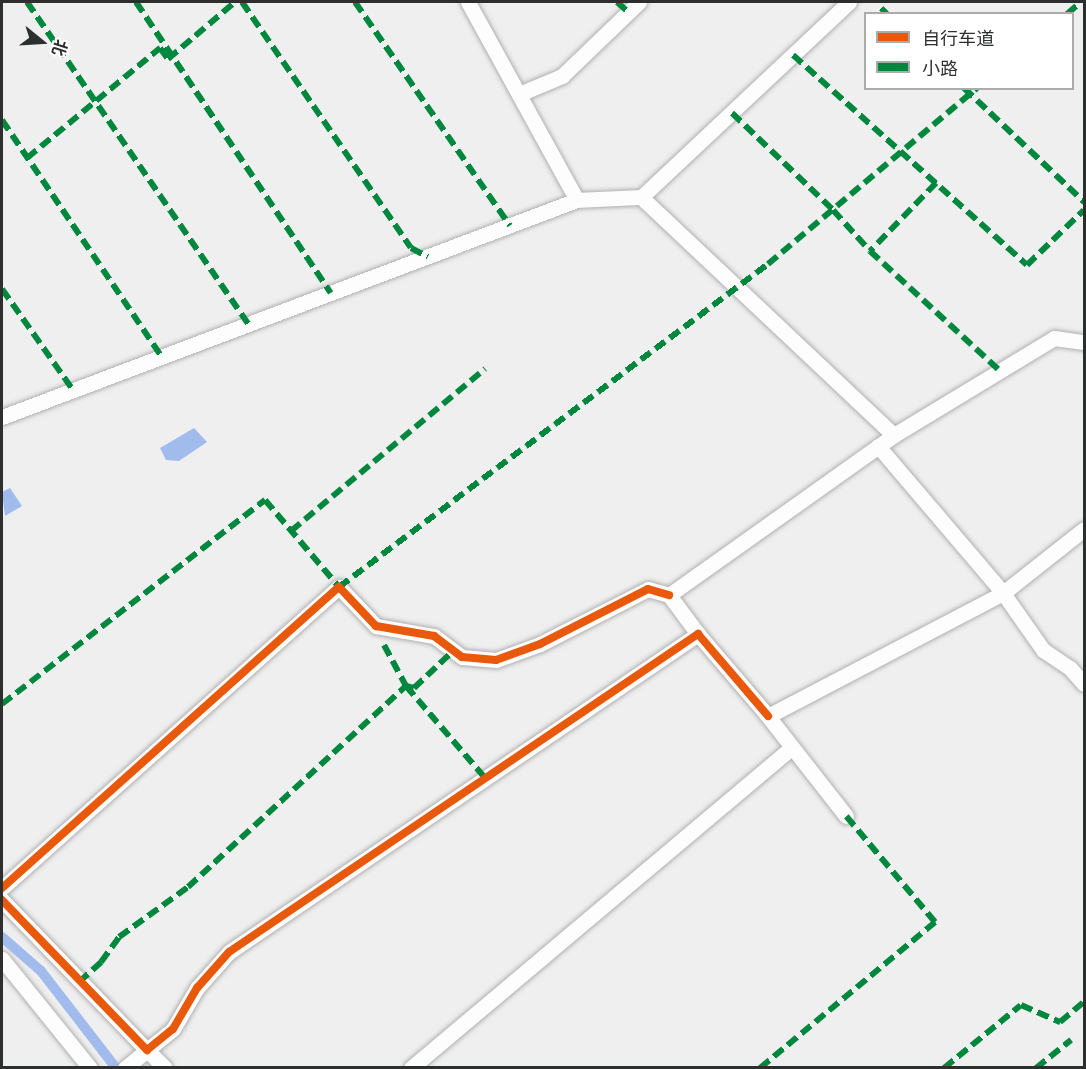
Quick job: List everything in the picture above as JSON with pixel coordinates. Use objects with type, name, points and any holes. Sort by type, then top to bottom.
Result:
[{"type":"street","points":[[468,2],[577,200]]},
{"type":"street","points":[[519,94],[562,76],[639,2]]},
{"type":"street","points":[[2,417],[577,200],[640,197],[849,2]]},
{"type":"street","points":[[640,197],[894,435]]},
{"type":"street","points":[[669,595],[894,435],[1054,338],[1084,342]]},
{"type":"street","points":[[878,446],[1003,593],[1043,650],[1070,668],[1084,684]]},
{"type":"street","points":[[768,716],[1003,593],[1084,529]]},
{"type":"street","points":[[2,888],[339,587],[376,626],[434,636],[462,657],[496,660],[540,644],[648,589],[669,595],[846,816]]},
{"type":"street","points":[[125,1068],[173,1029],[197,988],[229,952],[698,634]]},
{"type":"street","points":[[411,1068],[792,747]]},
{"type":"street","points":[[2,900],[165,1068]]},
{"type":"street","points":[[2,959],[90,1068]]},
{"type":"water","points":[[194,428],[207,442],[179,461],[166,460],[160,448]]},
{"type":"water","points":[[10,488],[22,506],[5,516],[2,492]]},
{"type":"waterway","points":[[2,937],[41,971],[116,1068]]},
{"type":"marked path","points":[[27,2],[248,324]]},
{"type":"marked path","points":[[136,2],[331,293]]},
{"type":"marked path","points":[[27,158],[160,48],[168,59],[235,2]]},
{"type":"marked path","points":[[242,2],[411,248],[428,257]]},
{"type":"marked path","points":[[355,2],[510,226]]},
{"type":"marked path","points":[[617,2],[628,12]]},
{"type":"marked path","points":[[1069,12],[1081,2]]},
{"type":"marked path","points":[[881,8],[885,12]]},
{"type":"marked path","points":[[793,55],[1027,265],[1084,210]]},
{"type":"marked path","points":[[966,90],[1084,202]]},
{"type":"marked path","points":[[2,704],[265,500],[339,587],[768,264],[975,90]]},
{"type":"marked path","points":[[732,113],[833,210],[870,251]]},
{"type":"marked path","points":[[2,120],[162,357]]},
{"type":"marked path","points":[[936,183],[870,251],[1000,371]]},
{"type":"marked path","points":[[2,289],[73,390]]},
{"type":"marked path","points":[[291,531],[485,369]]},
{"type":"marked path","points":[[384,645],[406,686],[485,778]]},
{"type":"marked path","points":[[79,982],[101,962],[119,937],[188,887],[406,686],[414,688],[454,650]]},
{"type":"marked path","points":[[760,1068],[935,922],[846,816]]},
{"type":"marked path","points":[[944,1068],[1021,1005],[1060,1022],[1084,1002]]},
{"type":"marked path","points":[[1036,1068],[1071,1040]]},
{"type":"cycle path","points":[[2,888],[339,587],[376,626],[434,636],[462,657],[496,660],[540,644],[648,589],[669,595]]},
{"type":"cycle path","points":[[2,900],[147,1050],[173,1029],[197,988],[229,952],[698,634],[768,716]]}]
